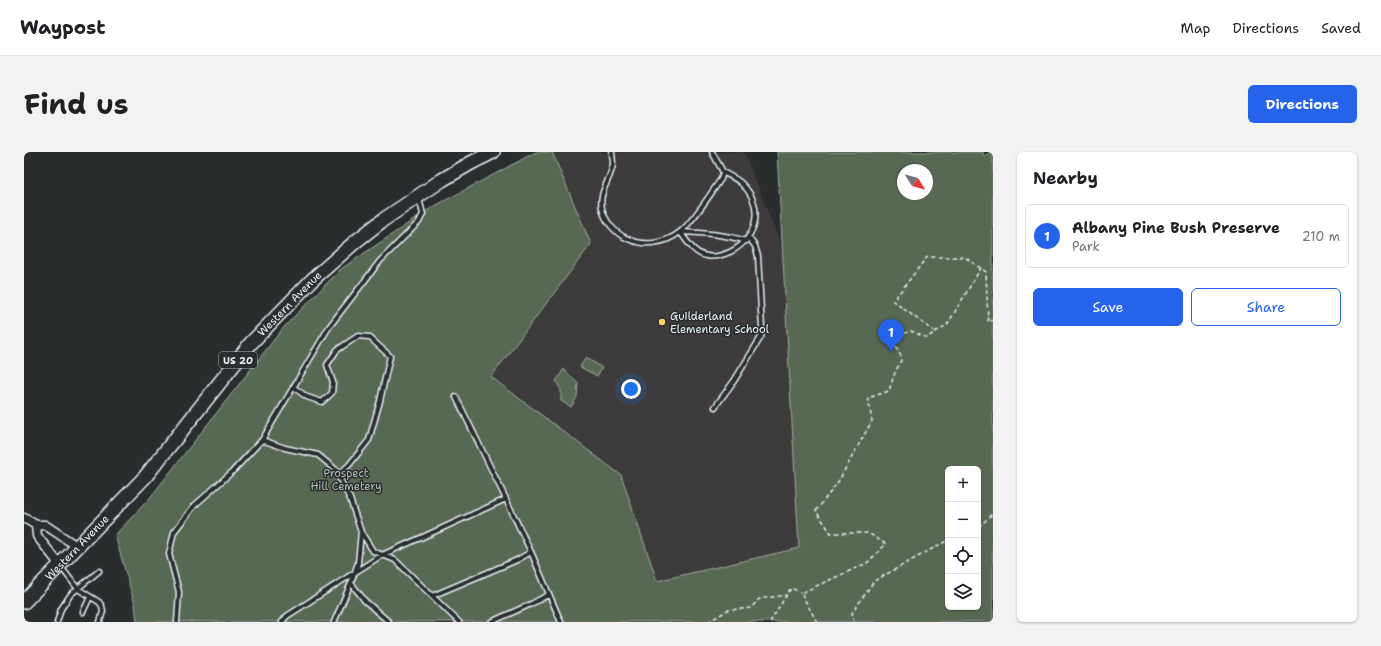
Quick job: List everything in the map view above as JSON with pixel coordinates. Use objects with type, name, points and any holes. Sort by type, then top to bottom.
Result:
[{"type":"main road","name":"Western Avenue","points":[[24,602],[145,477],[251,343],[312,280],[354,242],[418,196],[471,163],[494,152]]},
{"type":"street","points":[[24,518],[36,525],[45,525],[78,547]]},
{"type":"street","points":[[36,525],[37,536],[60,565]]},
{"type":"lane","points":[[612,152],[613,164],[602,196],[602,208],[610,225],[620,235],[631,241],[640,243],[655,243],[680,232],[693,218],[721,179],[723,172]]},
{"type":"lane","points":[[680,232],[693,249],[706,256],[718,257],[738,248],[752,232],[756,207],[750,194],[735,178],[723,172],[712,152]]},
{"type":"lane","points":[[177,622],[178,592],[169,554],[174,532],[194,506],[232,472],[262,440],[334,321],[380,261],[419,222],[423,214],[418,196]]},
{"type":"lane","points":[[680,232],[712,233],[747,239],[755,246],[758,256],[762,329],[761,337],[734,382],[715,407]]},
{"type":"lane","points":[[294,387],[307,397],[322,402],[332,393],[333,382],[327,365],[337,350],[358,336],[369,337],[390,356],[387,374],[369,440],[349,465],[338,474]]},
{"type":"lane","points":[[456,397],[531,552],[548,595],[561,622]]},
{"type":"lane","points":[[262,440],[285,448],[318,455],[335,469],[350,499],[361,532],[373,551],[395,560],[459,622]]},
{"type":"lane","points":[[282,622],[287,616],[382,555],[506,499]]},
{"type":"lane","points":[[334,622],[358,564],[361,532]]},
{"type":"lane","points":[[432,596],[517,560],[531,552]]},
{"type":"lane","points":[[60,565],[78,588],[102,606],[103,611],[100,622]]},
{"type":"lane","points":[[57,622],[60,610],[65,601],[71,594],[99,571]]},
{"type":"lane","points":[[351,583],[365,601],[389,622]]},
{"type":"lane","points":[[491,622],[532,604],[548,595]]},
{"type":"lane","points":[[83,612],[90,597]]},
{"type":"path","points":[[935,332],[893,301],[927,257],[965,257],[986,272],[988,322],[993,320]]},
{"type":"path","points":[[801,593],[867,563],[886,544],[868,534],[831,533],[816,511],[838,482],[872,421],[868,398],[889,391],[894,375],[902,358],[891,338],[911,331],[927,338],[947,325],[981,268]]},
{"type":"path","points":[[981,525],[993,513]]},
{"type":"path","points":[[854,622],[852,613],[874,581],[945,542]]},
{"type":"path","points":[[770,622],[791,588],[801,593],[817,622]]},
{"type":"path","points":[[708,622],[728,610],[751,608],[759,599],[787,595]]},
{"type":"shaded area","name":"Guilderland Elementary School","points":[[552,152],[744,152],[790,267],[799,548],[657,582],[621,475],[491,377],[591,244]]},
{"type":"green space","name":"Prospect Hill Cemetery","points":[[536,152],[552,152],[591,244],[491,377],[621,475],[657,581],[799,548],[777,152],[983,152],[984,156],[993,152],[993,622],[137,622],[135,605],[115,535],[149,499],[284,327],[341,269],[431,208]]},
{"type":"green space","points":[[586,357],[602,368],[597,376],[580,367]]},
{"type":"green space","points":[[564,369],[578,384],[577,397],[571,407],[561,401],[561,390],[556,381]]},
{"type":"place","name":"Guilderland Elementary School","points":[[662,322]]},
{"type":"place","name":"Albany Pine Bush Preserve","points":[[891,352]]}]
